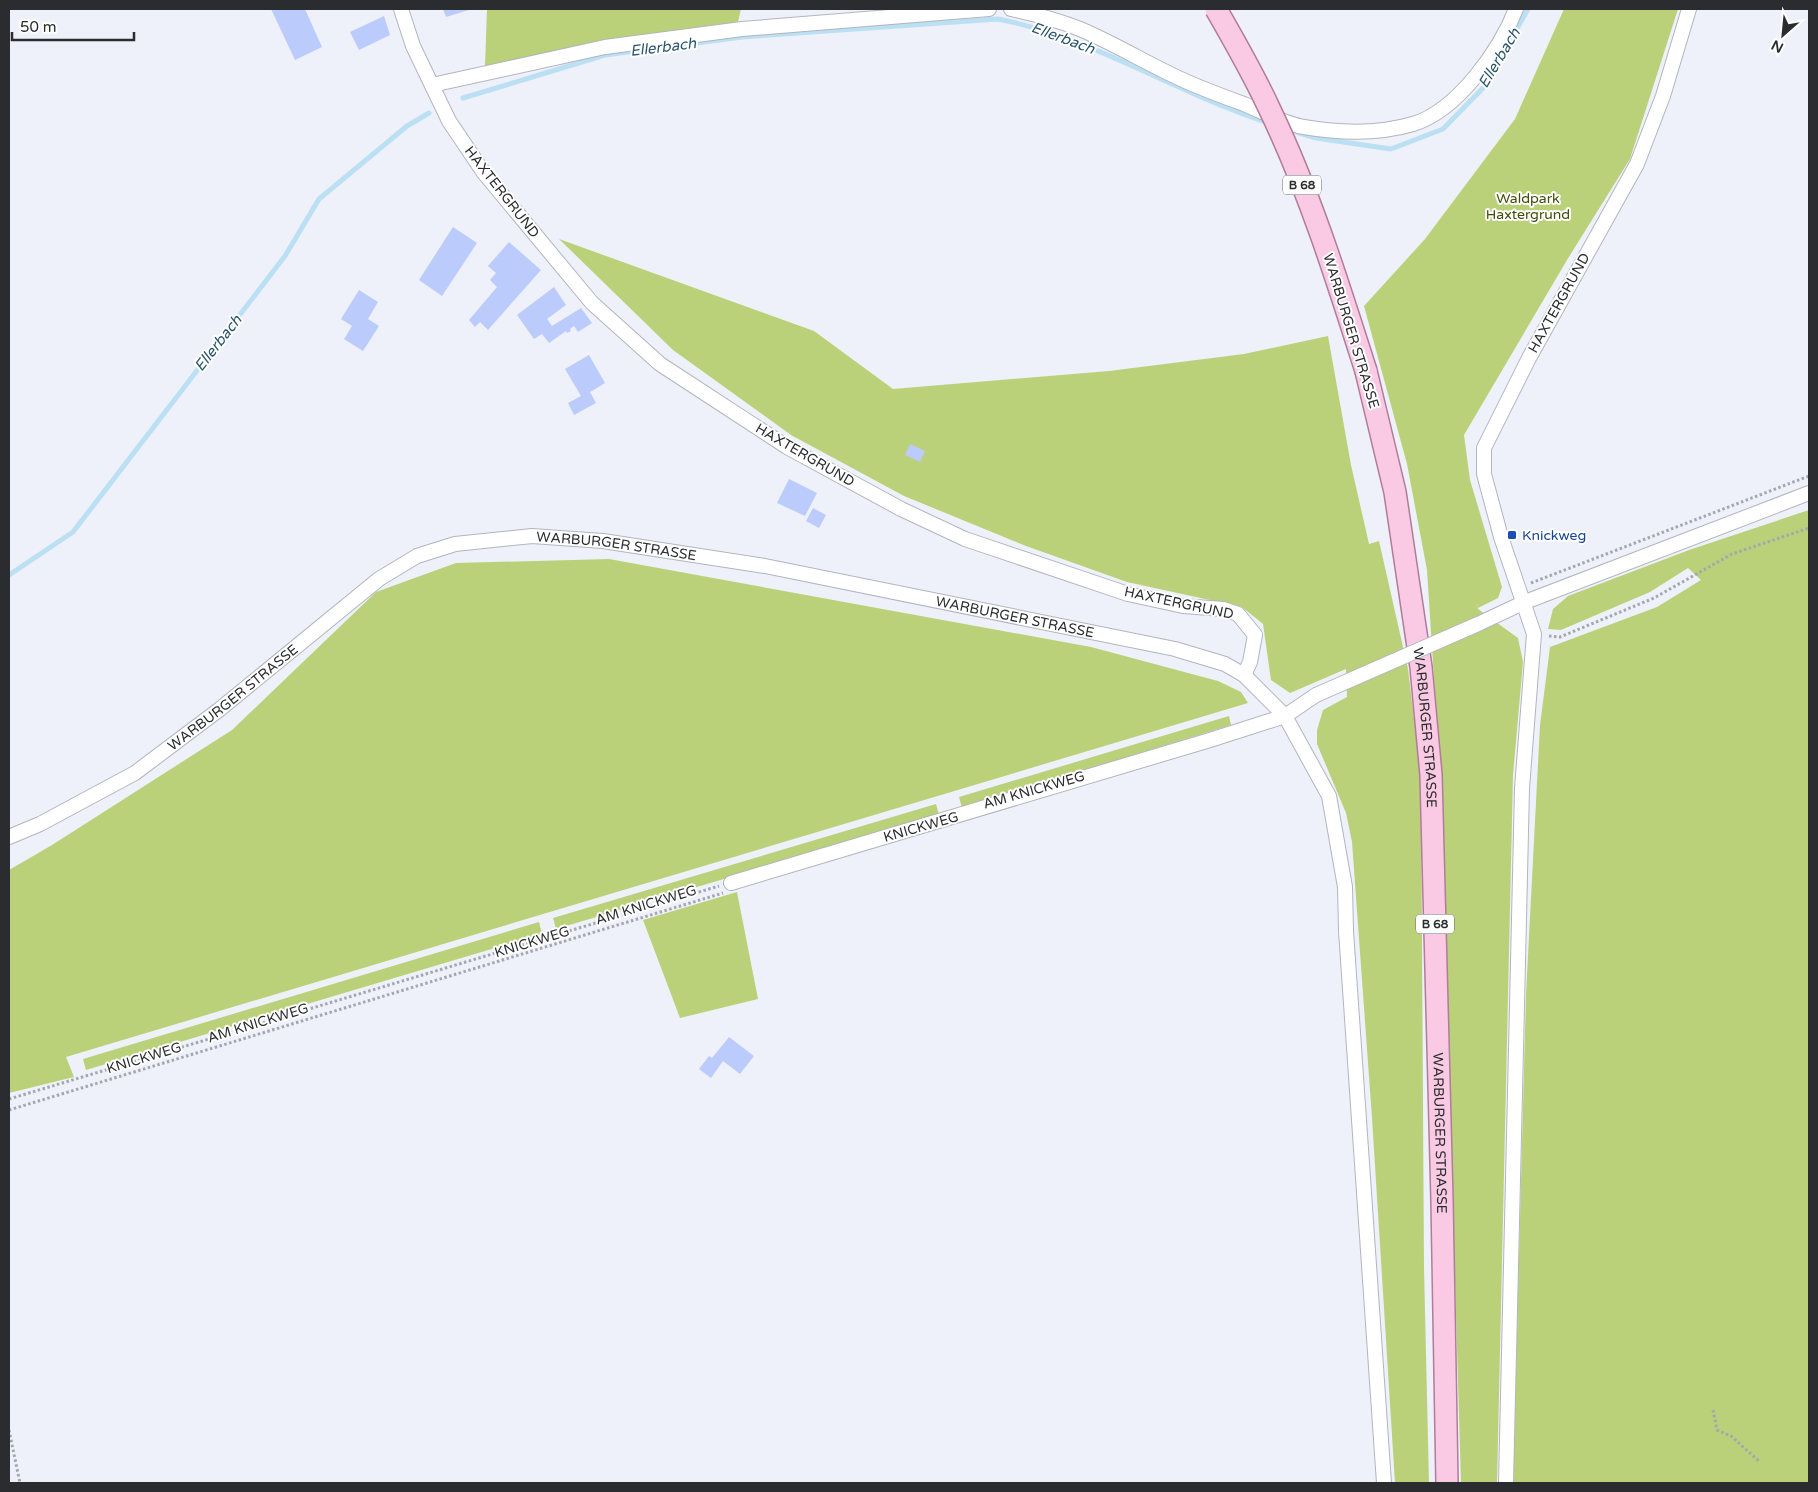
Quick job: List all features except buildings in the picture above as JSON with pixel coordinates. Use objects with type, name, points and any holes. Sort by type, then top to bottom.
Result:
[{"type":"main road","name":"WARBURGER STRASSE","points":[[1216,9],[1270,110],[1302,184],[1337,278],[1366,371],[1395,492],[1421,667],[1430,775],[1442,1210],[1447,1483]]},
{"type":"street","name":"HAXTERGRUND","points":[[401,9],[413,46],[449,121],[484,173],[592,303],[660,364],[795,451],[900,509],[965,539],[1128,594],[1183,606],[1223,609],[1238,614],[1255,635],[1250,662],[1244,675]]},
{"type":"street","points":[[432,85],[605,47],[742,29],[988,9]]},
{"type":"street","points":[[1011,9],[1080,29],[1191,84],[1303,127],[1360,131],[1390,129],[1415,124],[1432,115],[1475,78],[1492,55],[1516,9]]},
{"type":"street","name":"HAXTERGRUND","points":[[1534,634],[1523,596],[1501,537],[1484,474],[1484,448],[1529,358],[1637,164],[1663,96],[1689,9]]},
{"type":"street","name":"KNICKWEG","points":[[731,887],[1285,716],[1316,695],[1478,624],[1523,596],[1809,492]]},
{"type":"street","name":"WARBURGER STRASSE","points":[[9,836],[40,824],[135,773],[220,709],[379,579],[417,556],[455,544],[532,536],[603,541],[765,566],[1175,649],[1225,664],[1244,675],[1285,716],[1329,796],[1346,887],[1346,931],[1384,1483]]},
{"type":"street","points":[[1506,1483],[1522,788],[1534,634]]},
{"type":"path","points":[[1523,596],[1534,580],[1809,476]]},
{"type":"path","points":[[1534,634],[1560,637],[1654,598],[1732,554],[1809,528]]},
{"type":"path","name":"KNICKWEG","points":[[9,1099],[731,887]]},
{"type":"path","name":"AM KNICKWEG","points":[[9,1110],[731,887]]},
{"type":"path","points":[[1712,1410],[1717,1430],[1731,1436],[1760,1462]]},
{"type":"path","points":[[9,1430],[20,1483]]},
{"type":"green space","points":[[487,9],[741,9],[738,22],[604,40],[485,66]]},
{"type":"green space","name":"Waldpark Haxtergrund","points":[[1564,9],[1678,9],[1630,159],[1567,260],[1464,435],[1470,480],[1502,587],[1498,598],[1478,608],[1476,601],[1478,609],[1518,638],[1523,662],[1513,775],[1497,1483],[1461,1483],[1440,772],[1427,570],[1407,464],[1364,306],[1425,239],[1515,119]]},
{"type":"green space","points":[[559,239],[814,331],[893,389],[1109,371],[1244,354],[1328,336],[1351,465],[1369,544],[1379,541],[1408,669],[1421,776],[1424,1268],[1429,1483],[1395,1483],[1352,842],[1346,813],[1317,744],[1317,730],[1323,710],[1347,697],[1346,669],[1290,693],[1271,680],[1263,624],[1242,607],[1127,582],[1026,546],[904,496],[791,435],[673,350]]},
{"type":"green space","points":[[1809,510],[1809,1483],[1513,1483],[1526,994],[1540,725],[1550,647],[1657,607],[1701,580],[1688,568],[1650,592],[1561,630],[1548,629],[1553,609],[1568,596],[1689,550]]},
{"type":"green space","points":[[609,559],[1091,647],[1218,681],[1241,692],[1248,703],[66,1057],[74,1077],[9,1093],[9,870],[52,845],[232,730],[376,592],[456,563]]},
{"type":"green space","points":[[1229,716],[1231,725],[962,808],[959,797]]},
{"type":"green space","points":[[936,804],[939,815],[556,929],[553,918]]},
{"type":"green space","points":[[737,892],[758,999],[680,1018],[643,920]]},
{"type":"green space","points":[[539,922],[542,934],[86,1070],[83,1059]]},
{"type":"waterway","name":"Ellerbach","points":[[1296,132],[1316,138],[1391,149],[1443,129],[1484,87],[1528,9]]},
{"type":"waterway","name":"Ellerbach","points":[[463,98],[605,55],[742,37],[998,19],[1068,39],[1201,97],[1269,123]]},
{"type":"waterway","name":"Ellerbach","points":[[9,575],[73,532],[285,256],[319,199],[407,126],[429,113]]},
{"type":"place","name":"Knickweg","points":[[1512,535]]}]
